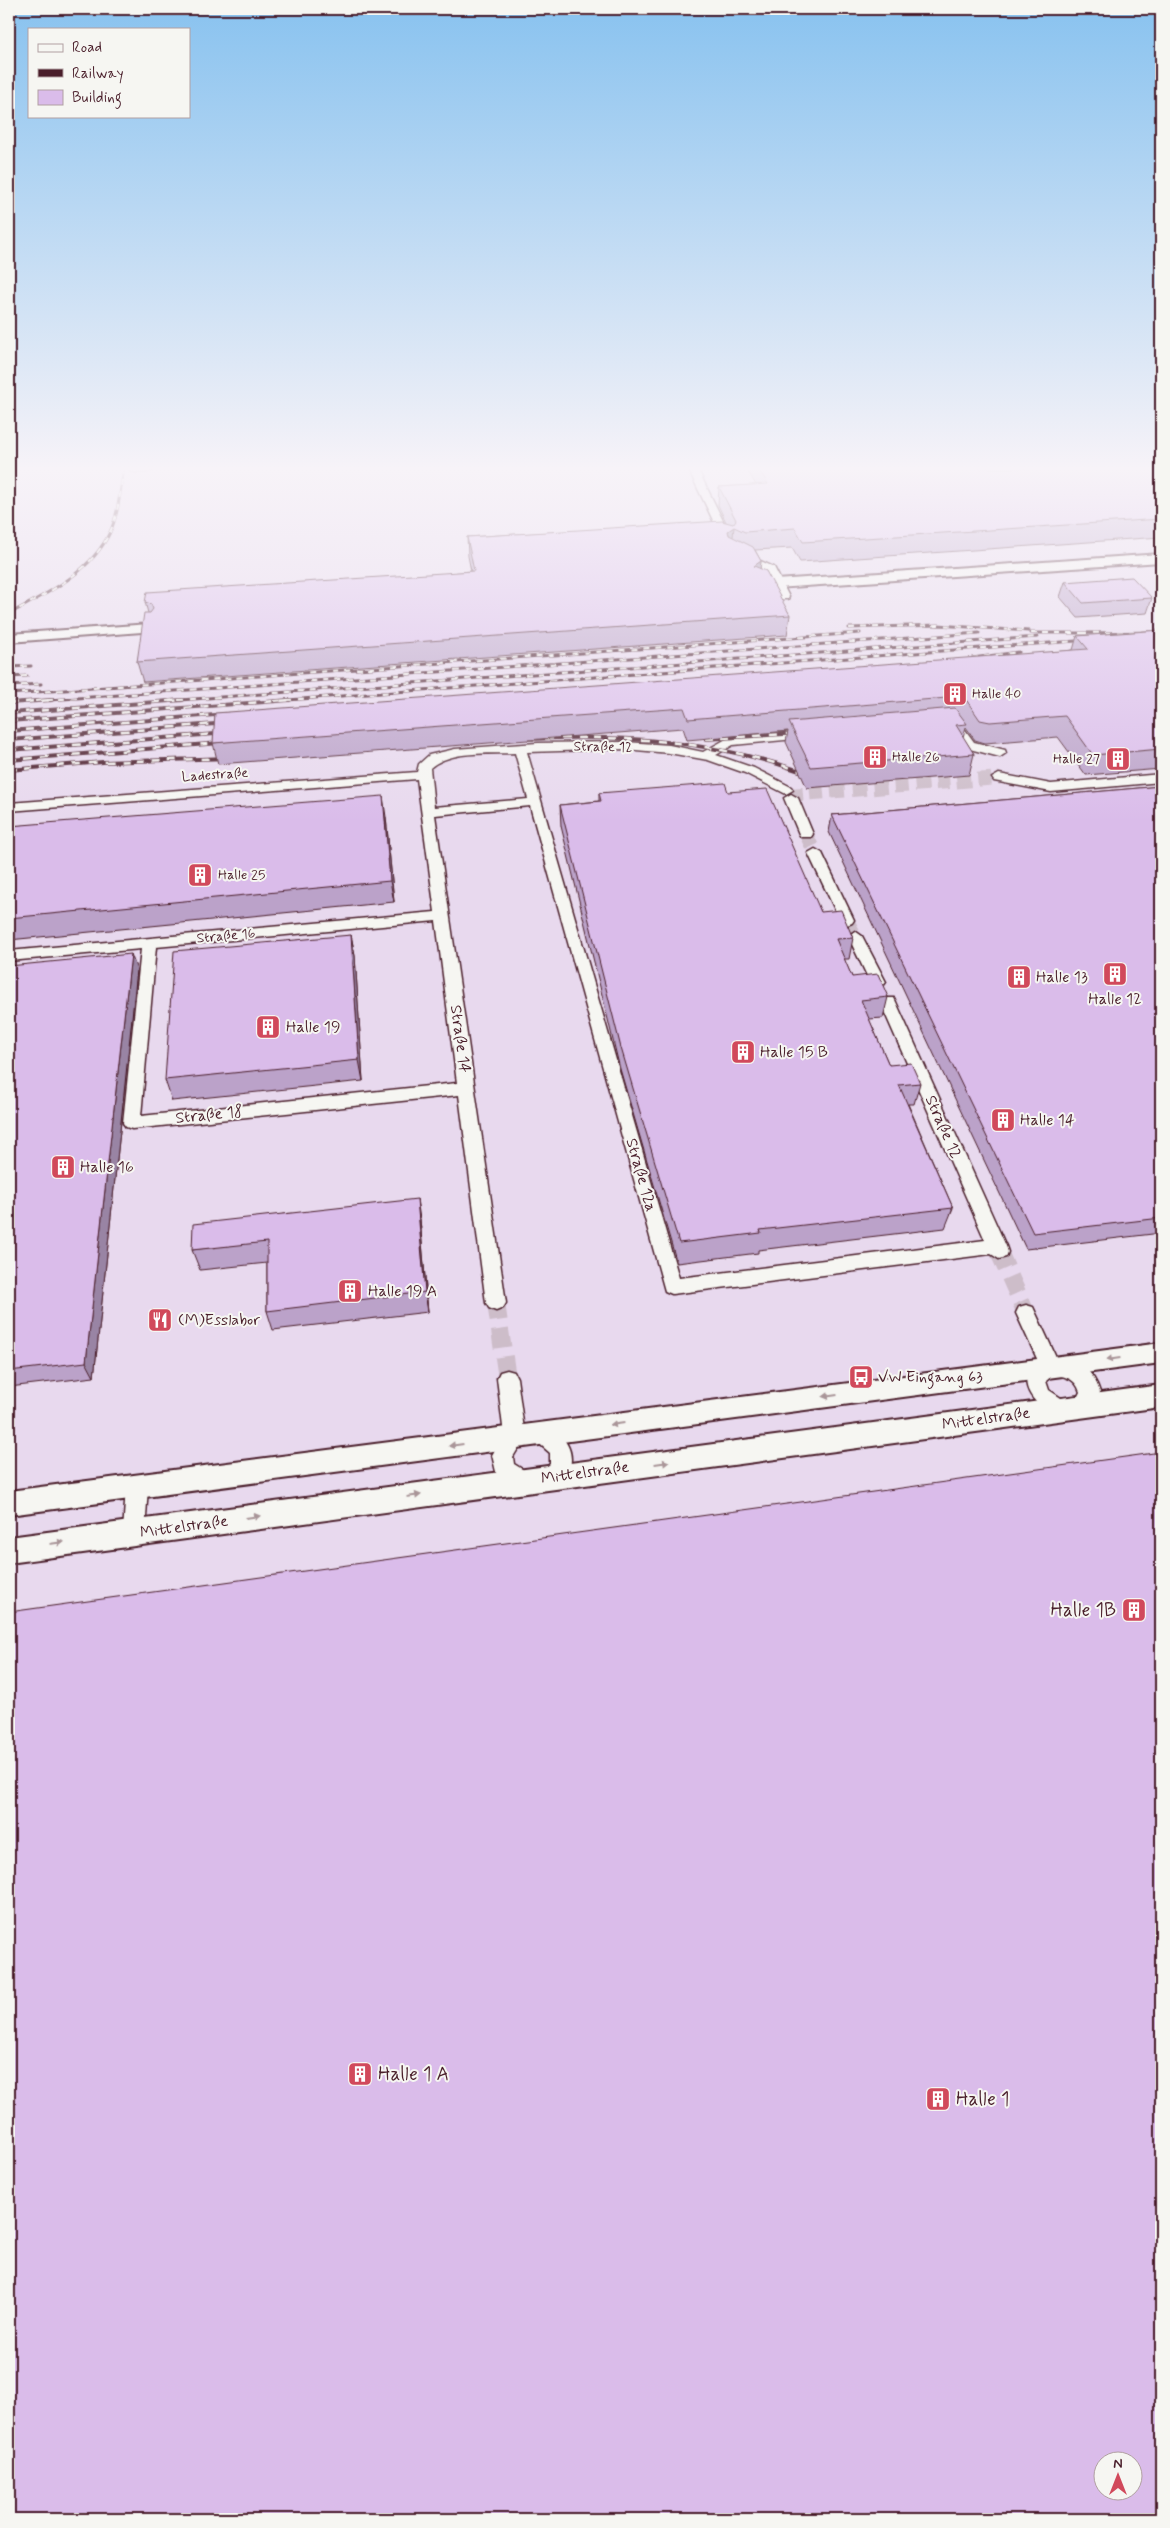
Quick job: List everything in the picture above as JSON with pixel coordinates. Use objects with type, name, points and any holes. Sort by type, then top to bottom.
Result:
[{"type":"street","points":[[779,586],[784,597]]},
{"type":"street","points":[[768,598],[938,586]]},
{"type":"street","points":[[9,638],[142,635],[9,651]]},
{"type":"street","points":[[938,724],[954,723],[970,745],[1000,752]]},
{"type":"street","points":[[704,757],[730,741],[819,734]]},
{"type":"street","name":"Straße 12","points":[[423,775],[424,767],[434,758],[455,753],[598,745],[668,750],[743,767],[788,794],[806,834]]},
{"type":"street","name":"Straße 12a","points":[[520,748],[672,1286],[998,1249]]},
{"type":"street","name":"Ladestraße","points":[[9,807],[423,775]]},
{"type":"street","name":"Straße 14","points":[[423,775],[496,1303]]},
{"type":"street","points":[[999,778],[1051,788],[1161,778]]},
{"type":"street","points":[[428,812],[535,802]]},
{"type":"street","points":[[815,853],[846,920]]},
{"type":"street","name":"Straße 16","points":[[9,956],[443,916]]},
{"type":"street","points":[[855,936],[878,982]]},
{"type":"street","name":"Straße 18","points":[[149,943],[132,1123],[466,1088]]},
{"type":"street","name":"Straße 12","points":[[888,1002],[998,1249]]},
{"type":"street","points":[[1026,1312],[1051,1367]]},
{"type":"street","points":[[9,1503],[1161,1352]]},
{"type":"street","points":[[1051,1367],[1073,1369],[1087,1383],[1090,1392],[1086,1402],[1070,1408],[1058,1407],[1050,1403],[1037,1389],[1038,1375],[1041,1370],[1051,1367]]},
{"type":"street","points":[[506,1378],[515,1437],[502,1454],[504,1469],[522,1482]]},
{"type":"street","name":"Mittelstraße","points":[[9,1550],[1161,1396]]},
{"type":"street","points":[[542,1434],[558,1445],[562,1457],[560,1469],[548,1478]]},
{"type":"street","points":[[134,1533],[136,1486]]},
{"type":"shaded area","points":[[9,586],[1161,586],[1161,2519],[9,2519]]},
{"type":"building","points":[[241,586],[774,586],[790,615],[137,662],[144,613],[150,613],[153,609],[151,604],[145,602],[147,592]]},
{"type":"building","points":[[1068,586],[1141,586],[1152,598],[1083,603]]},
{"type":"building","points":[[1161,630],[1161,749],[1093,755],[1065,716],[990,722],[980,720],[965,698],[959,697],[688,719],[684,708],[213,743],[215,713],[1088,649],[1077,636]]},
{"type":"building","points":[[955,708],[967,724],[956,725],[974,754],[811,767],[789,722]]},
{"type":"building","name":"Halle 15 B","points":[[725,783],[728,792],[767,789],[821,912],[841,910],[853,938],[836,939],[852,977],[878,974],[888,997],[861,1000],[889,1065],[911,1063],[920,1083],[899,1085],[953,1208],[760,1230],[761,1233],[679,1243],[621,1048],[560,805],[601,801],[599,793]]},
{"type":"building","points":[[1161,786],[1161,1218],[1033,1233],[832,815]]},
{"type":"building","name":"Halle 25","points":[[383,796],[390,881],[9,918],[9,826]]},
{"type":"building","name":"Halle 19","points":[[351,935],[359,1060],[165,1080],[174,951]]},
{"type":"building","name":"Halle 16","points":[[131,954],[86,1362],[9,1371],[9,966]]},
{"type":"building","name":"Halle 19 A","points":[[417,1199],[425,1292],[267,1311],[267,1242],[192,1250],[193,1224]]},
{"type":"building","points":[[1161,1452],[1161,2519],[9,2519],[9,1612]]},
{"type":"tunnel","points":[[789,795],[999,778]]},
{"type":"tunnel","points":[[806,834],[815,853]]},
{"type":"tunnel","points":[[847,920],[855,936]]},
{"type":"tunnel","points":[[999,1252],[1026,1313]]},
{"type":"tunnel","points":[[496,1303],[507,1378]]},
{"type":"railway","points":[[9,614],[58,586]]},
{"type":"railway","points":[[849,628],[938,625],[1029,631]]},
{"type":"railway","points":[[1081,633],[1161,632]]},
{"type":"railway","points":[[9,694],[860,633]]},
{"type":"railway","points":[[35,701],[979,633]]},
{"type":"railway","points":[[1031,633],[1081,633]]},
{"type":"railway","points":[[1081,633],[1088,633]]},
{"type":"railway","points":[[166,701],[1038,637]]},
{"type":"railway","points":[[274,701],[1089,640]]},
{"type":"railway","points":[[972,658],[1019,652]]},
{"type":"railway","points":[[9,667],[31,666]]},
{"type":"railway","points":[[9,677],[27,676]]},
{"type":"railway","points":[[9,686],[41,684]]},
{"type":"railway","points":[[9,703],[52,700]]},
{"type":"railway","points":[[9,713],[183,700]]},
{"type":"railway","points":[[9,721],[290,700]]},
{"type":"railway","points":[[9,731],[228,714]]},
{"type":"railway","points":[[9,740],[228,723]]},
{"type":"railway","points":[[9,750],[228,733]]},
{"type":"railway","points":[[706,739],[800,733]]},
{"type":"railway","points":[[529,739],[633,739],[700,746],[733,752],[800,771]]},
{"type":"railway","points":[[9,760],[220,743]]},
{"type":"railway","points":[[9,770],[103,762],[230,758]]},
{"type":"place","name":"Halle 40","points":[[955,694]]},
{"type":"place","name":"Halle 26","points":[[875,757]]},
{"type":"place","name":"Halle 27","points":[[1118,759]]},
{"type":"place","name":"Halle 25","points":[[200,875]]},
{"type":"place","name":"Halle 12","points":[[1115,974]]},
{"type":"place","name":"Halle 13","points":[[1019,977]]},
{"type":"place","name":"Halle 19","points":[[268,1027]]},
{"type":"place","name":"Halle 15 B","points":[[743,1052]]},
{"type":"place","name":"Halle 14","points":[[1003,1120]]},
{"type":"place","name":"Halle 16","points":[[63,1167]]},
{"type":"place","name":"Halle 19 A","points":[[350,1291]]},
{"type":"place","name":"(M)Esslabor","points":[[160,1320]]},
{"type":"place","name":"VW Eingang 63","points":[[861,1377]]},
{"type":"place","name":"Halle 1B","points":[[1134,1610]]},
{"type":"place","name":"Halle 1 A","points":[[360,2074]]},
{"type":"place","name":"Halle 1","points":[[938,2099]]}]
